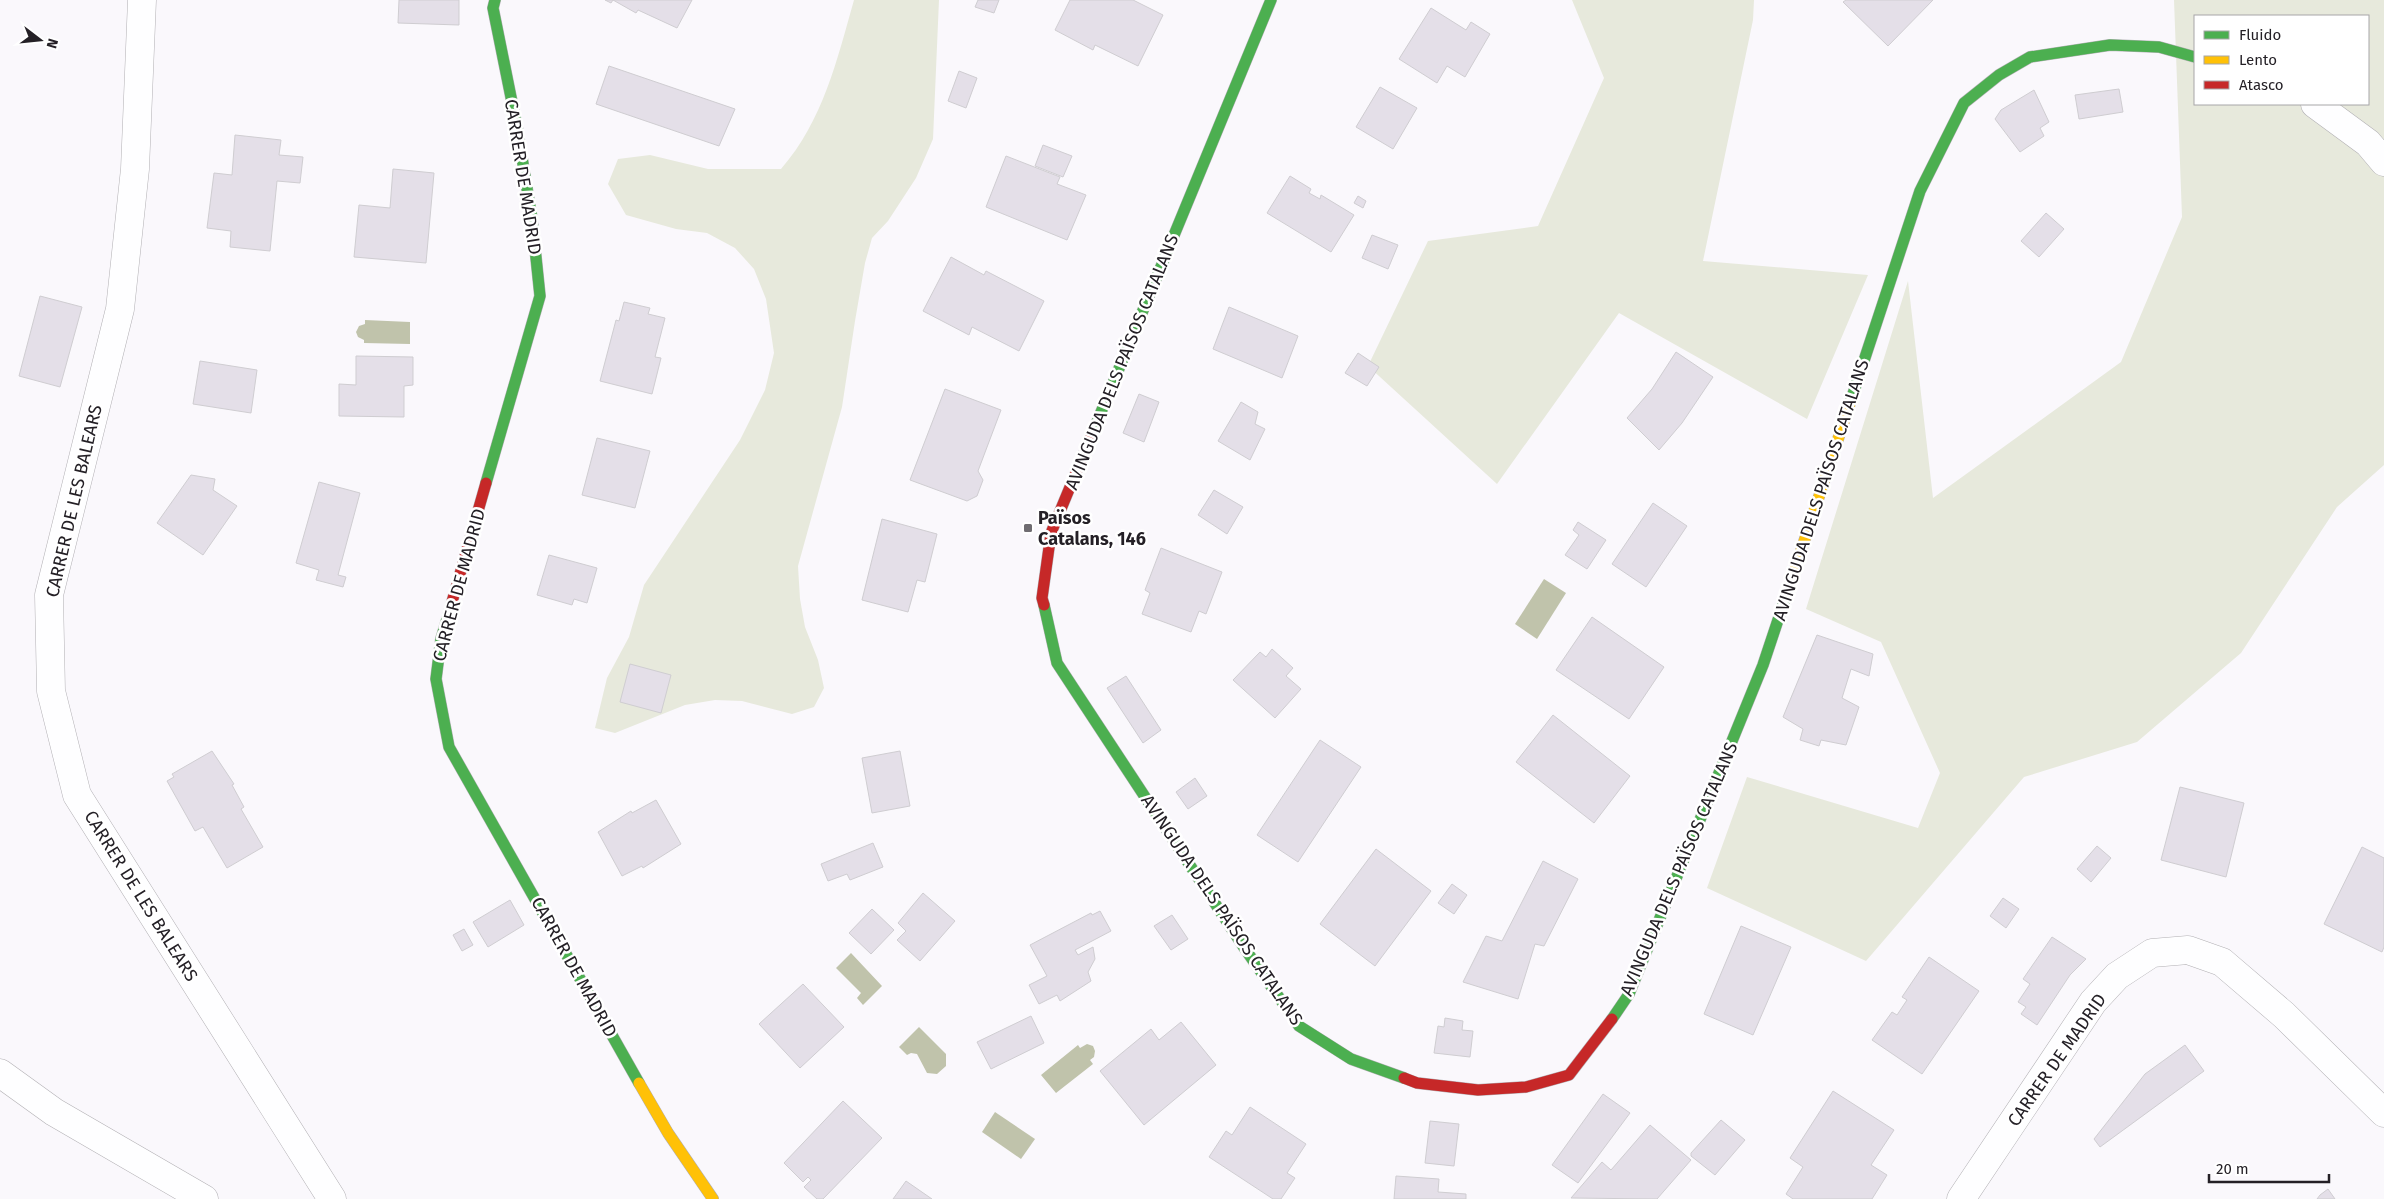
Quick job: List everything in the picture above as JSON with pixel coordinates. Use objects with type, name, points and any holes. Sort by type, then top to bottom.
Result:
[{"type":"street","name":"CARRER DE LES BALEARS","points":[[142,0],[135,169],[120,309],[49,595],[51,691],[77,795],[332,1199]]},
{"type":"street","name":"CARRER DE MADRID","points":[[495,0],[493,8],[517,127],[532,219],[540,296],[442,639],[436,679],[449,747],[668,1133],[712,1199]]},
{"type":"street","name":"AVINGUDA DELS PAÏSOS CATALANS","points":[[1271,0],[1051,533],[1042,598],[1057,663],[1243,946],[1299,1026],[1351,1059],[1417,1084],[1478,1090],[1526,1087],[1569,1075],[1600,1037],[1628,994],[1763,665],[1920,191],[1964,104],[1999,75],[2030,57],[2110,45],[2159,47],[2194,56]]},
{"type":"street","points":[[2316,105],[2368,143],[2384,162]]},
{"type":"street","name":"CARRER DE MADRID","points":[[1961,1199],[2093,1002],[2117,976],[2152,953],[2188,950],[2222,962],[2284,1015],[2384,1113]]},
{"type":"street","points":[[0,1073],[54,1112],[204,1199]]},
{"type":"shaded area","points":[[854,0],[939,0],[933,139],[916,178],[888,221],[872,238],[865,263],[842,407],[798,566],[800,599],[805,627],[818,660],[824,688],[814,707],[792,714],[742,701],[715,700],[685,705],[615,733],[595,728],[607,678],[629,637],[644,585],[740,440],[765,390],[774,353],[766,299],[754,269],[735,248],[707,233],[676,229],[626,215],[608,184],[618,159],[650,155],[708,169],[781,169],[808,131],[818,110],[835,67]]},
{"type":"shaded area","points":[[1572,0],[1754,0],[1753,20],[1703,261],[1868,275],[1807,419],[1619,313],[1497,484],[1368,366],[1428,241],[1538,226],[1604,78]]},
{"type":"shaded area","points":[[2174,0],[2384,0],[2384,465],[2337,507],[2241,653],[2137,742],[2024,777],[1866,961],[1707,888],[1747,777],[1918,828],[1940,773],[1881,642],[1806,609],[1908,281],[1933,498],[2121,362],[2182,217]]},
{"type":"shaded area","points":[[365,320],[410,322],[410,344],[364,343],[364,340],[358,337],[356,332],[359,326],[365,324]]},
{"type":"shaded area","points":[[1544,579],[1566,593],[1537,639],[1515,624]]},
{"type":"shaded area","points":[[851,953],[882,986],[863,1005],[857,998],[861,993],[836,968]]},
{"type":"shaded area","points":[[919,1027],[946,1054],[946,1066],[937,1074],[927,1073],[917,1054],[911,1053],[907,1055],[899,1047]]},
{"type":"shaded area","points":[[1087,1044],[1093,1046],[1095,1051],[1094,1057],[1090,1060],[1093,1064],[1056,1093],[1041,1075],[1078,1045],[1080,1048]]},
{"type":"shaded area","points":[[995,1112],[1035,1139],[1021,1159],[982,1132]]},
{"type":"building","points":[[399,0],[459,0],[459,25],[398,23]]},
{"type":"building","points":[[613,0],[692,0],[677,28],[638,10],[636,13]]},
{"type":"building","points":[[978,0],[999,0],[994,13],[975,7]]},
{"type":"building","points":[[1070,0],[1133,0],[1163,15],[1138,66],[1095,45],[1093,50],[1055,30]]},
{"type":"building","points":[[1846,0],[1933,0],[1888,46],[1843,2]]},
{"type":"building","points":[[1431,8],[1466,30],[1471,22],[1490,34],[1465,77],[1447,66],[1437,83],[1399,59]]},
{"type":"building","points":[[609,66],[735,109],[719,146],[596,104]]},
{"type":"building","points":[[959,71],[977,78],[966,108],[948,101]]},
{"type":"building","points":[[1380,87],[1417,108],[1393,149],[1356,127]]},
{"type":"building","points":[[2119,89],[2123,112],[2079,119],[2075,95]]},
{"type":"building","points":[[2034,90],[2049,122],[2040,128],[2044,136],[2020,152],[1995,119],[2001,110]]},
{"type":"building","points":[[235,135],[281,140],[279,155],[303,157],[300,183],[277,181],[270,251],[230,247],[231,231],[207,228],[214,173],[232,175]]},
{"type":"building","points":[[1043,145],[1072,156],[1063,177],[1035,166]]},
{"type":"building","points":[[1006,156],[1060,177],[1057,184],[1086,195],[1067,240],[986,207]]},
{"type":"building","points":[[393,169],[434,173],[426,263],[354,257],[359,205],[390,208]]},
{"type":"building","points":[[1290,176],[1311,189],[1309,193],[1320,199],[1321,195],[1354,215],[1331,252],[1267,213]]},
{"type":"building","points":[[1358,196],[1366,201],[1363,208],[1354,203]]},
{"type":"building","points":[[2046,213],[2064,229],[2039,257],[2021,241]]},
{"type":"building","points":[[1372,235],[1398,245],[1388,269],[1362,258]]},
{"type":"building","points":[[951,257],[984,275],[986,271],[1044,301],[1019,351],[972,327],[969,335],[923,311]]},
{"type":"building","points":[[40,296],[82,307],[60,387],[19,376]]},
{"type":"building","points":[[624,302],[650,308],[648,314],[665,318],[655,357],[661,358],[652,394],[600,381],[616,320],[619,321]]},
{"type":"building","points":[[1229,307],[1298,336],[1282,378],[1213,349]]},
{"type":"building","points":[[1676,352],[1713,377],[1682,423],[1659,450],[1627,418],[1652,389]]},
{"type":"building","points":[[1358,353],[1379,367],[1367,386],[1345,373]]},
{"type":"building","points":[[356,356],[413,357],[413,385],[404,386],[404,417],[339,416],[339,384],[356,385]]},
{"type":"building","points":[[200,361],[257,370],[251,413],[193,404]]},
{"type":"building","points":[[945,389],[1001,410],[978,471],[983,480],[977,496],[967,501],[910,480]]},
{"type":"building","points":[[1139,394],[1159,402],[1144,442],[1123,433]]},
{"type":"building","points":[[1241,402],[1258,412],[1255,424],[1265,429],[1250,460],[1218,441]]},
{"type":"building","points":[[597,438],[650,451],[635,508],[582,495]]},
{"type":"building","points":[[191,475],[215,479],[213,490],[237,506],[203,555],[157,523]]},
{"type":"building","points":[[319,482],[360,493],[338,575],[346,577],[343,587],[316,580],[319,570],[296,563]]},
{"type":"building","points":[[1214,490],[1243,507],[1227,534],[1198,515]]},
{"type":"building","points":[[1653,503],[1687,526],[1646,587],[1612,564]]},
{"type":"building","points":[[882,519],[937,534],[925,582],[917,580],[908,612],[862,600]]},
{"type":"building","points":[[1578,522],[1606,540],[1587,569],[1565,555],[1579,535],[1573,530]]},
{"type":"building","points":[[1161,548],[1222,572],[1206,614],[1199,611],[1191,632],[1142,614],[1150,593],[1145,590]]},
{"type":"building","points":[[549,555],[597,568],[587,603],[574,599],[572,605],[537,595]]},
{"type":"building","points":[[1592,617],[1664,667],[1629,719],[1556,670]]},
{"type":"building","points":[[1817,635],[1873,654],[1869,676],[1851,669],[1842,698],[1859,707],[1846,745],[1821,740],[1819,746],[1800,740],[1803,729],[1783,717]]},
{"type":"building","points":[[1272,649],[1293,668],[1286,676],[1301,689],[1275,718],[1233,680],[1260,652],[1266,657]]},
{"type":"building","points":[[630,664],[671,675],[661,713],[620,702]]},
{"type":"building","points":[[1126,676],[1161,730],[1143,743],[1107,688]]},
{"type":"building","points":[[1553,715],[1630,776],[1594,823],[1516,762]]},
{"type":"building","points":[[1320,740],[1361,767],[1298,862],[1257,835]]},
{"type":"building","points":[[212,751],[234,784],[232,785],[244,807],[241,809],[263,847],[227,868],[203,827],[195,831],[167,781],[174,777],[172,774]]},
{"type":"building","points":[[900,751],[910,806],[872,813],[862,758]]},
{"type":"building","points":[[1195,778],[1207,796],[1188,809],[1176,792]]},
{"type":"building","points":[[2180,787],[2244,803],[2226,877],[2161,860]]},
{"type":"building","points":[[656,800],[681,844],[643,868],[642,866],[622,876],[598,832],[631,811],[632,813]]},
{"type":"building","points":[[873,843],[883,867],[850,880],[847,874],[828,881],[821,864]]},
{"type":"building","points":[[2097,846],[2111,858],[2091,882],[2077,869]]},
{"type":"building","points":[[2362,847],[2384,858],[2384,947],[2382,952],[2324,924]]},
{"type":"building","points":[[1376,849],[1431,891],[1375,966],[1320,924]]},
{"type":"building","points":[[1543,861],[1578,879],[1544,946],[1535,944],[1518,999],[1463,982],[1486,936],[1502,941]]},
{"type":"building","points":[[1452,884],[1467,895],[1454,914],[1438,903]]},
{"type":"building","points":[[923,893],[955,921],[920,961],[897,940],[906,931],[898,923]]},
{"type":"building","points":[[2003,898],[2019,909],[2006,928],[1990,916]]},
{"type":"building","points":[[510,900],[524,925],[488,947],[473,922]]},
{"type":"building","points":[[872,909],[894,930],[871,954],[849,933]]},
{"type":"building","points":[[1100,911],[1111,931],[1075,950],[1078,955],[1093,947],[1095,959],[1088,972],[1091,981],[1060,1001],[1057,995],[1039,1004],[1029,985],[1047,976],[1030,945],[1091,913],[1092,915]]},
{"type":"building","points":[[1172,915],[1188,939],[1171,950],[1154,926]]},
{"type":"building","points":[[1741,926],[1791,947],[1753,1035],[1704,1014]]},
{"type":"building","points":[[464,929],[473,945],[462,951],[453,935]]},
{"type":"building","points":[[2052,937],[2086,959],[2070,975],[2037,1025],[2021,1014],[2026,1007],[2018,1002],[2030,984],[2023,979]]},
{"type":"building","points":[[1929,957],[1979,991],[1922,1074],[1872,1040],[1892,1012],[1897,1015],[1907,1000],[1902,997]]},
{"type":"building","points":[[803,984],[844,1027],[800,1068],[759,1024]]},
{"type":"building","points":[[1031,1016],[1044,1043],[991,1069],[977,1042]]},
{"type":"building","points":[[1445,1018],[1463,1021],[1462,1030],[1473,1031],[1470,1057],[1434,1053],[1438,1026],[1444,1027]]},
{"type":"building","points":[[1181,1022],[1216,1065],[1144,1125],[1100,1071],[1151,1029],[1159,1040]]},
{"type":"building","points":[[2185,1045],[2204,1071],[2100,1147],[2094,1139],[2145,1074]]},
{"type":"building","points":[[1833,1091],[1894,1130],[1871,1165],[1887,1175],[1872,1199],[1793,1199],[1786,1194],[1803,1167],[1790,1158]]},
{"type":"building","points":[[1603,1094],[1630,1113],[1578,1183],[1552,1165]]},
{"type":"building","points":[[843,1101],[882,1138],[823,1199],[817,1199],[804,1187],[811,1180],[808,1177],[803,1182],[784,1163]]},
{"type":"building","points":[[1250,1107],[1306,1144],[1287,1173],[1295,1178],[1281,1199],[1273,1199],[1209,1157],[1226,1131],[1232,1135]]},
{"type":"building","points":[[1721,1120],[1745,1140],[1715,1175],[1691,1156],[1691,1153]]},
{"type":"building","points":[[1430,1121],[1459,1124],[1454,1166],[1425,1163]]},
{"type":"building","points":[[1650,1125],[1691,1160],[1657,1199],[1571,1198],[1602,1162],[1611,1170]]},
{"type":"building","points":[[1396,1176],[1439,1179],[1438,1192],[1466,1194],[1466,1199],[1394,1199]]},
{"type":"building","points":[[906,1181],[932,1199],[893,1199]]},
{"type":"building","points":[[2328,1189],[2335,1199],[2317,1199],[2320,1195]]},
{"type":"traffic: fast","points":[[486,483],[540,296],[532,219],[517,127],[493,8],[495,0]]},
{"type":"traffic: fast","points":[[1092,434],[1271,0]]},
{"type":"traffic: fast","points":[[1850,403],[1920,191],[1964,103],[1999,75],[2030,57],[2110,45],[2159,47],[2194,57]]},
{"type":"traffic: fast","points":[[1612,1019],[1629,994],[1763,665],[1786,596]]},
{"type":"traffic: fast","points":[[1044,605],[1057,663],[1243,946],[1299,1026],[1351,1059],[1404,1078]]},
{"type":"traffic: fast","points":[[448,616],[441,639],[436,679],[449,747],[639,1083]]},
{"type":"traffic: slow","points":[[1786,596],[1850,403]]},
{"type":"traffic: slow","points":[[639,1083],[668,1133],[713,1199]]},
{"type":"traffic: jam","points":[[1044,605],[1042,598],[1051,533],[1092,434]]},
{"type":"traffic: jam","points":[[448,616],[486,483]]},
{"type":"traffic: jam","points":[[1404,1078],[1417,1083],[1478,1090],[1526,1087],[1569,1075],[1612,1019]]},
{"type":"place","name":"Països Catalans, 146","points":[[1028,528]]}]
